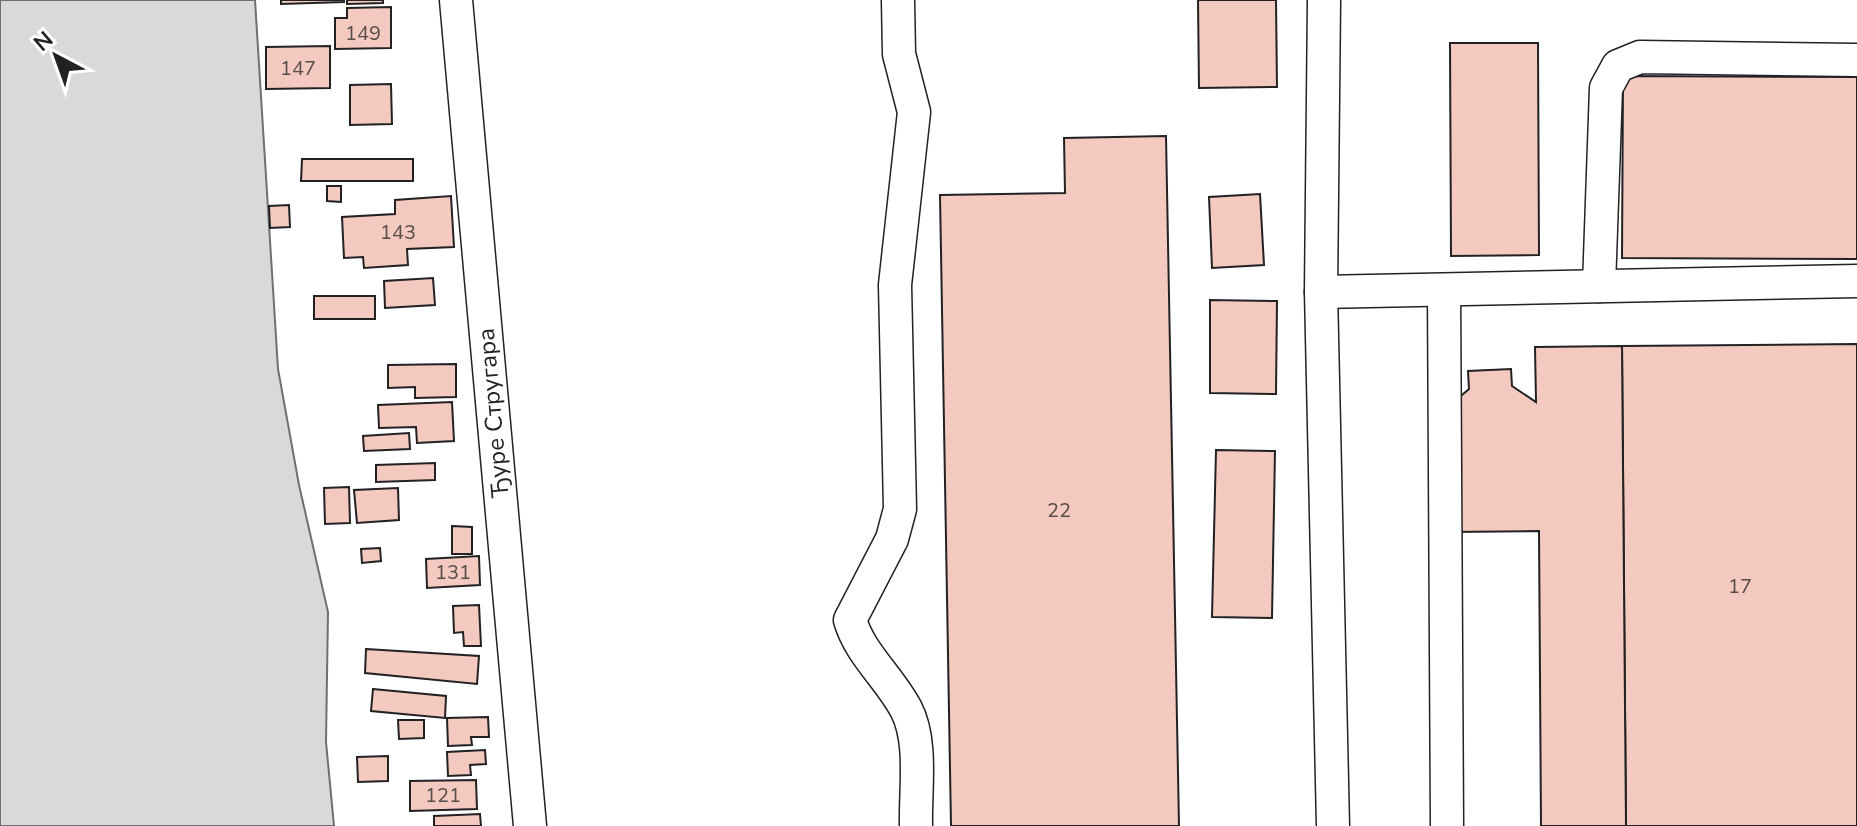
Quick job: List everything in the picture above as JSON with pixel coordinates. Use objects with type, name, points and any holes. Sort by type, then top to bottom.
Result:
[{"type":"street","name":"Ђуре Стругара","points":[[456,0],[530,826]]},
{"type":"street","points":[[898,0],[899,54],[914,112],[895,285],[900,509],[892,539],[850,620],[855,636],[907,710],[914,739],[916,826]]},
{"type":"street","points":[[1324,0],[1321,292],[1333,826]]},
{"type":"street","points":[[1599,286],[1606,88],[1612,73],[1621,63],[1640,57],[1857,60]]},
{"type":"street","points":[[1321,292],[1857,281]]},
{"type":"street","points":[[1444,290],[1447,826]]},
{"type":"shaded area","points":[[0,0],[255,0],[278,369],[299,485],[328,612],[326,742],[334,826],[0,826]]},
{"type":"building","points":[[281,0],[344,0],[344,2],[281,4]]},
{"type":"building","points":[[347,0],[383,0],[383,3],[347,4]]},
{"type":"building","points":[[1198,0],[1276,0],[1277,87],[1199,88]]},
{"type":"building","points":[[391,7],[391,48],[335,49],[335,18],[347,18],[347,8]]},
{"type":"building","points":[[1450,43],[1538,43],[1539,255],[1451,256]]},
{"type":"building","points":[[330,46],[330,88],[266,89],[266,47]]},
{"type":"building","points":[[1623,76],[1857,77],[1857,259],[1622,258]]},
{"type":"building","points":[[391,84],[392,124],[350,125],[350,85]]},
{"type":"building","points":[[1166,136],[1179,826],[951,826],[940,195],[1065,193],[1064,138]]},
{"type":"building","points":[[302,159],[413,159],[413,181],[301,181]]},
{"type":"building","points":[[327,186],[341,186],[341,202],[327,201]]},
{"type":"building","points":[[1260,194],[1264,265],[1212,268],[1209,197]]},
{"type":"building","points":[[451,196],[454,247],[407,249],[408,265],[364,268],[363,257],[344,258],[342,217],[395,214],[395,200]]},
{"type":"building","points":[[289,205],[290,227],[270,228],[269,206]]},
{"type":"building","points":[[433,278],[435,305],[385,308],[384,281]]},
{"type":"building","points":[[314,296],[375,296],[375,319],[314,319]]},
{"type":"building","points":[[1210,300],[1277,301],[1276,394],[1210,393]]},
{"type":"building","points":[[1857,344],[1857,826],[1626,826],[1622,346]]},
{"type":"building","points":[[1622,346],[1626,826],[1541,826],[1539,531],[1450,532],[1449,406],[1469,389],[1468,371],[1511,369],[1512,386],[1536,402],[1535,347]]},
{"type":"building","points":[[456,364],[456,397],[415,398],[415,387],[388,388],[388,365]]},
{"type":"building","points":[[452,402],[454,441],[417,443],[416,427],[379,428],[378,405]]},
{"type":"building","points":[[409,433],[410,449],[364,451],[363,436]]},
{"type":"building","points":[[1216,450],[1275,451],[1272,618],[1212,617]]},
{"type":"building","points":[[435,463],[435,480],[376,482],[376,465]]},
{"type":"building","points":[[349,487],[350,523],[325,524],[324,488]]},
{"type":"building","points":[[398,488],[399,520],[357,523],[354,490]]},
{"type":"building","points":[[452,526],[472,527],[472,554],[452,554]]},
{"type":"building","points":[[380,548],[381,561],[362,563],[361,549]]},
{"type":"building","points":[[479,556],[480,585],[427,588],[426,559]]},
{"type":"building","points":[[479,605],[481,646],[464,646],[463,632],[454,633],[453,606]]},
{"type":"building","points":[[366,649],[479,656],[477,684],[365,673]]},
{"type":"building","points":[[373,689],[446,696],[445,718],[371,711]]},
{"type":"building","points":[[488,717],[489,737],[471,737],[472,745],[448,746],[447,718]]},
{"type":"building","points":[[398,720],[424,720],[424,738],[399,739]]},
{"type":"building","points":[[485,750],[486,764],[470,765],[471,775],[448,776],[447,752]]},
{"type":"building","points":[[388,756],[388,781],[358,782],[357,757]]},
{"type":"building","points":[[476,780],[477,809],[410,811],[410,781]]},
{"type":"building","points":[[480,814],[481,826],[434,826],[434,816]]}]
